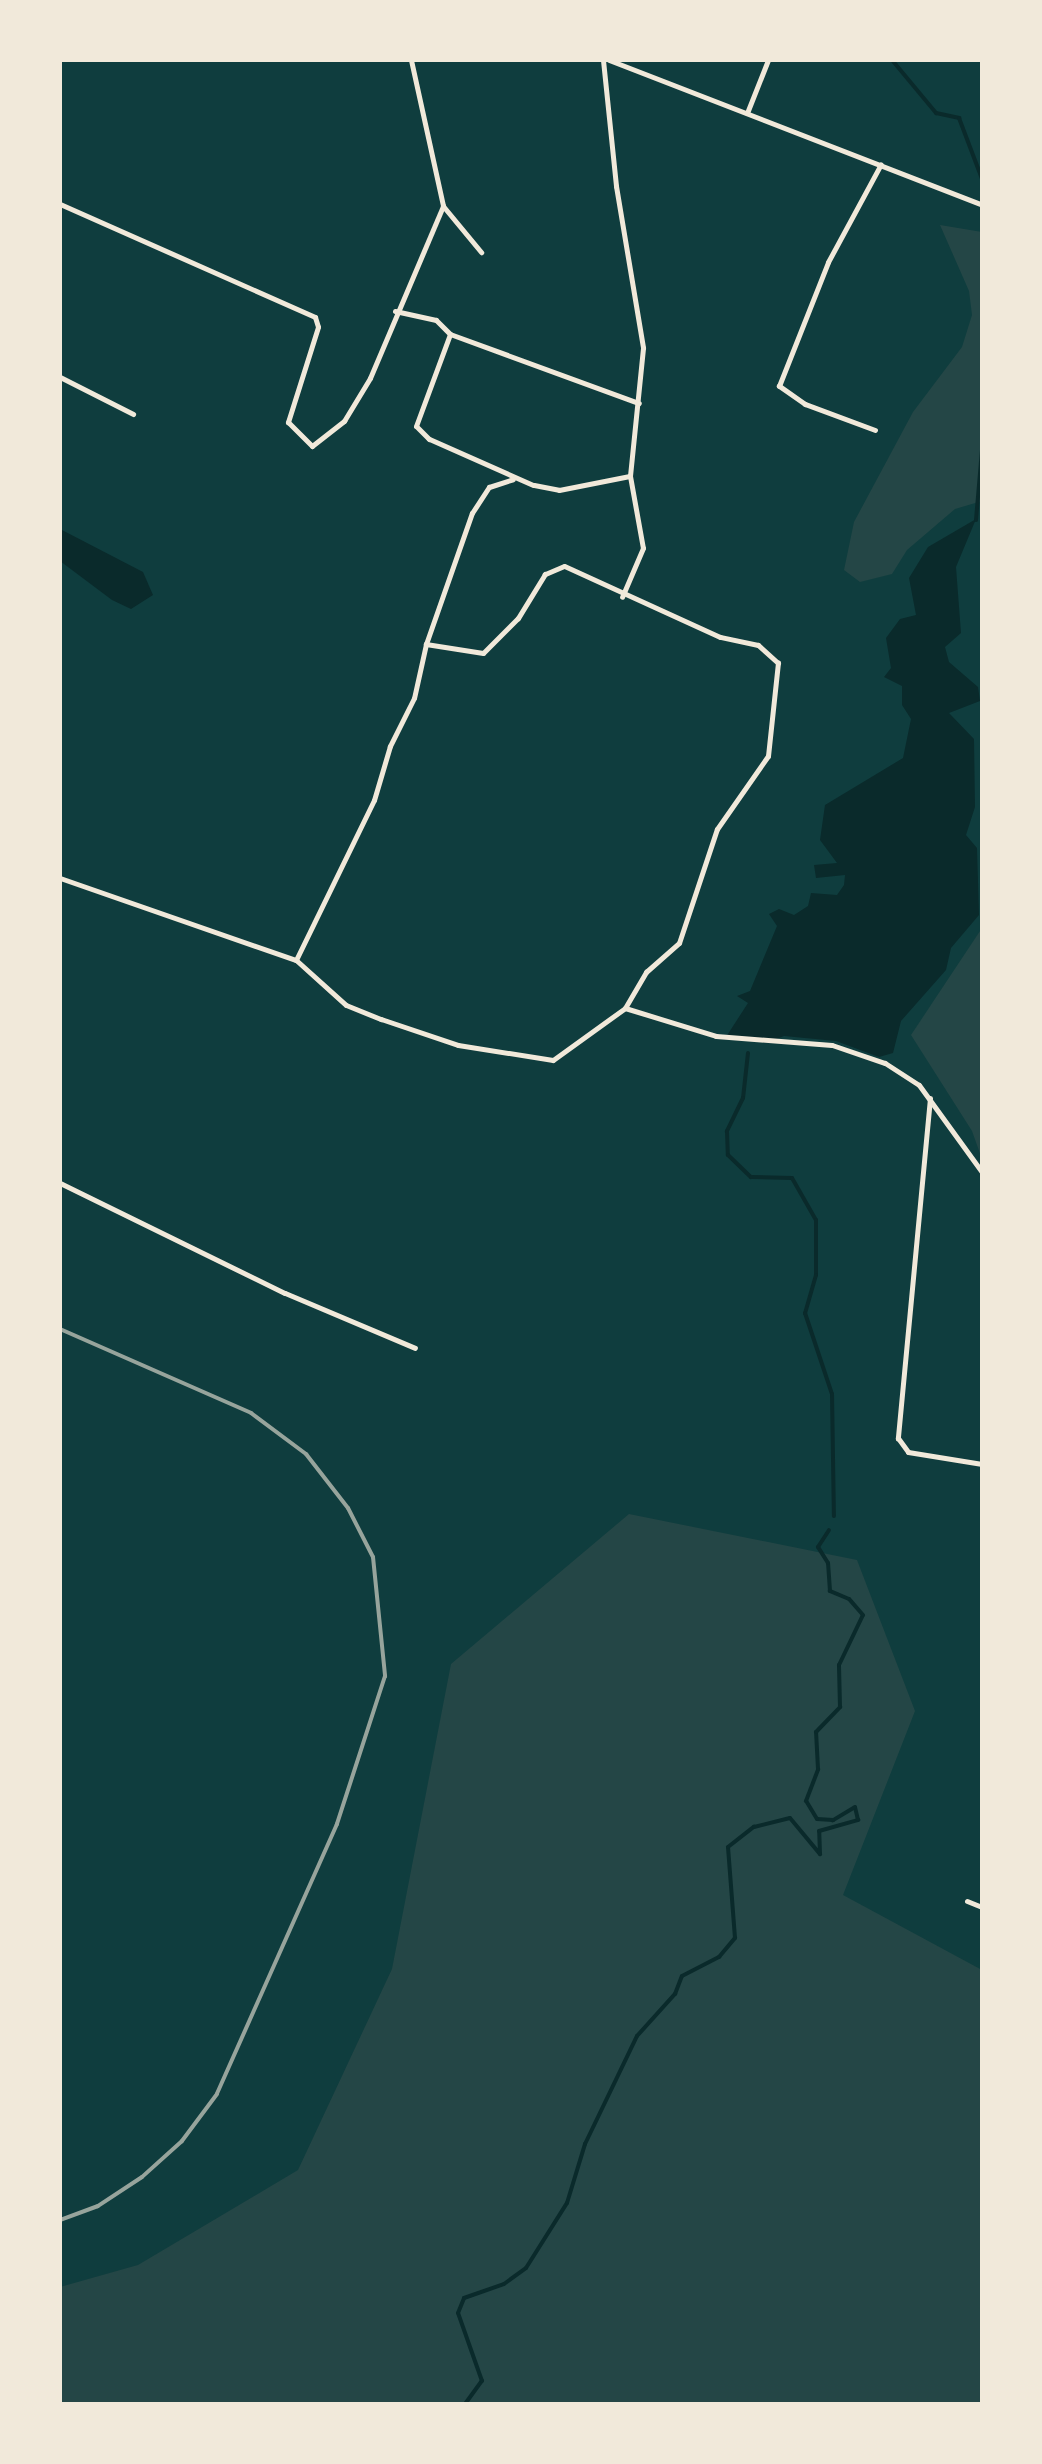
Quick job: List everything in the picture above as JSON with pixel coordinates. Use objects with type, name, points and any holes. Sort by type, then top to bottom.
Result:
[{"type":"street","points":[[411,60],[443,206],[480,252]]},
{"type":"street","points":[[622,597],[643,548],[630,476],[643,348],[606,60],[622,62],[982,204]]},
{"type":"street","points":[[747,112],[768,60]]},
{"type":"street","points":[[875,430],[805,404],[778,386],[828,262],[881,164]]},
{"type":"street","points":[[60,204],[314,317],[318,328],[288,422],[312,446],[344,421],[370,378],[443,206]]},
{"type":"street","points":[[396,311],[436,320],[450,334],[639,404]]},
{"type":"street","points":[[450,334],[416,426],[428,439],[534,485]]},
{"type":"street","points":[[60,377],[133,414]]},
{"type":"street","points":[[296,960],[374,800],[390,746],[414,698],[426,644],[480,498],[502,480],[559,490],[630,476]]},
{"type":"street","points":[[60,878],[296,960],[346,1005],[444,1041],[538,1062],[563,1054],[624,1008],[646,972],[680,943],[716,829],[760,776],[780,679],[778,664],[758,645],[720,637],[554,567],[500,641],[483,652],[426,644]]},
{"type":"street","points":[[624,1008],[750,1043],[832,1046],[906,1074],[930,1098],[982,1172]]},
{"type":"street","points":[[930,1098],[898,1438],[908,1452],[982,1464]]},
{"type":"street","points":[[60,1183],[285,1293],[415,1348]]},
{"type":"street","points":[[967,1901],[982,1907]]},
{"type":"shaded area","points":[[940,225],[982,232],[982,501],[955,509],[907,550],[892,574],[860,582],[844,570],[854,522],[913,412],[962,347],[972,315],[969,291]]},
{"type":"shaded area","points":[[976,519],[956,567],[961,633],[945,647],[949,662],[978,687],[980,701],[949,713],[974,739],[975,807],[966,835],[977,848],[979,915],[951,948],[946,970],[901,1021],[893,1053],[879,1057],[836,1041],[784,1036],[767,1043],[726,1037],[748,1003],[737,996],[750,991],[777,926],[769,914],[779,909],[794,915],[808,906],[811,893],[837,895],[844,885],[845,875],[816,878],[814,865],[837,863],[820,840],[825,805],[903,758],[911,719],[902,705],[902,686],[884,677],[891,668],[886,638],[900,619],[916,615],[909,578],[928,547]]},
{"type":"shaded area","points":[[60,529],[143,572],[153,595],[131,609],[112,600],[60,561]]},
{"type":"shaded area","points":[[982,928],[982,1159],[972,1131],[911,1035]]},
{"type":"shaded area","points":[[629,1514],[857,1560],[915,1711],[843,1895],[982,1970],[982,2404],[60,2404],[60,2287],[138,2265],[298,2170],[392,1969],[451,1664]]},
{"type":"waterway","points":[[892,60],[936,113],[959,118],[982,179]]},
{"type":"waterway","points":[[976,520],[982,450]]},
{"type":"waterway","points":[[748,1053],[743,1098],[727,1131],[728,1155],[751,1177],[792,1178],[816,1220],[816,1275],[805,1313],[832,1394],[834,1516]]},
{"type":"waterway","points":[[465,2404],[482,2381],[458,2313],[464,2298],[504,2284],[526,2268],[567,2203],[585,2144],[637,2036],[675,1994],[682,1976],[719,1957],[735,1938],[728,1847],[754,1827],[790,1818],[820,1854],[819,1831],[858,1820],[855,1807],[833,1820],[817,1819],[806,1801],[818,1769],[816,1732],[840,1707],[839,1665],[863,1615],[849,1599],[830,1591],[828,1563],[818,1547],[829,1530]]},
{"type":"railway","points":[[60,1329],[251,1413],[306,1454],[348,1508],[373,1557],[385,1676],[337,1824],[217,2094],[182,2141],[142,2177],[98,2206],[60,2220]]}]
